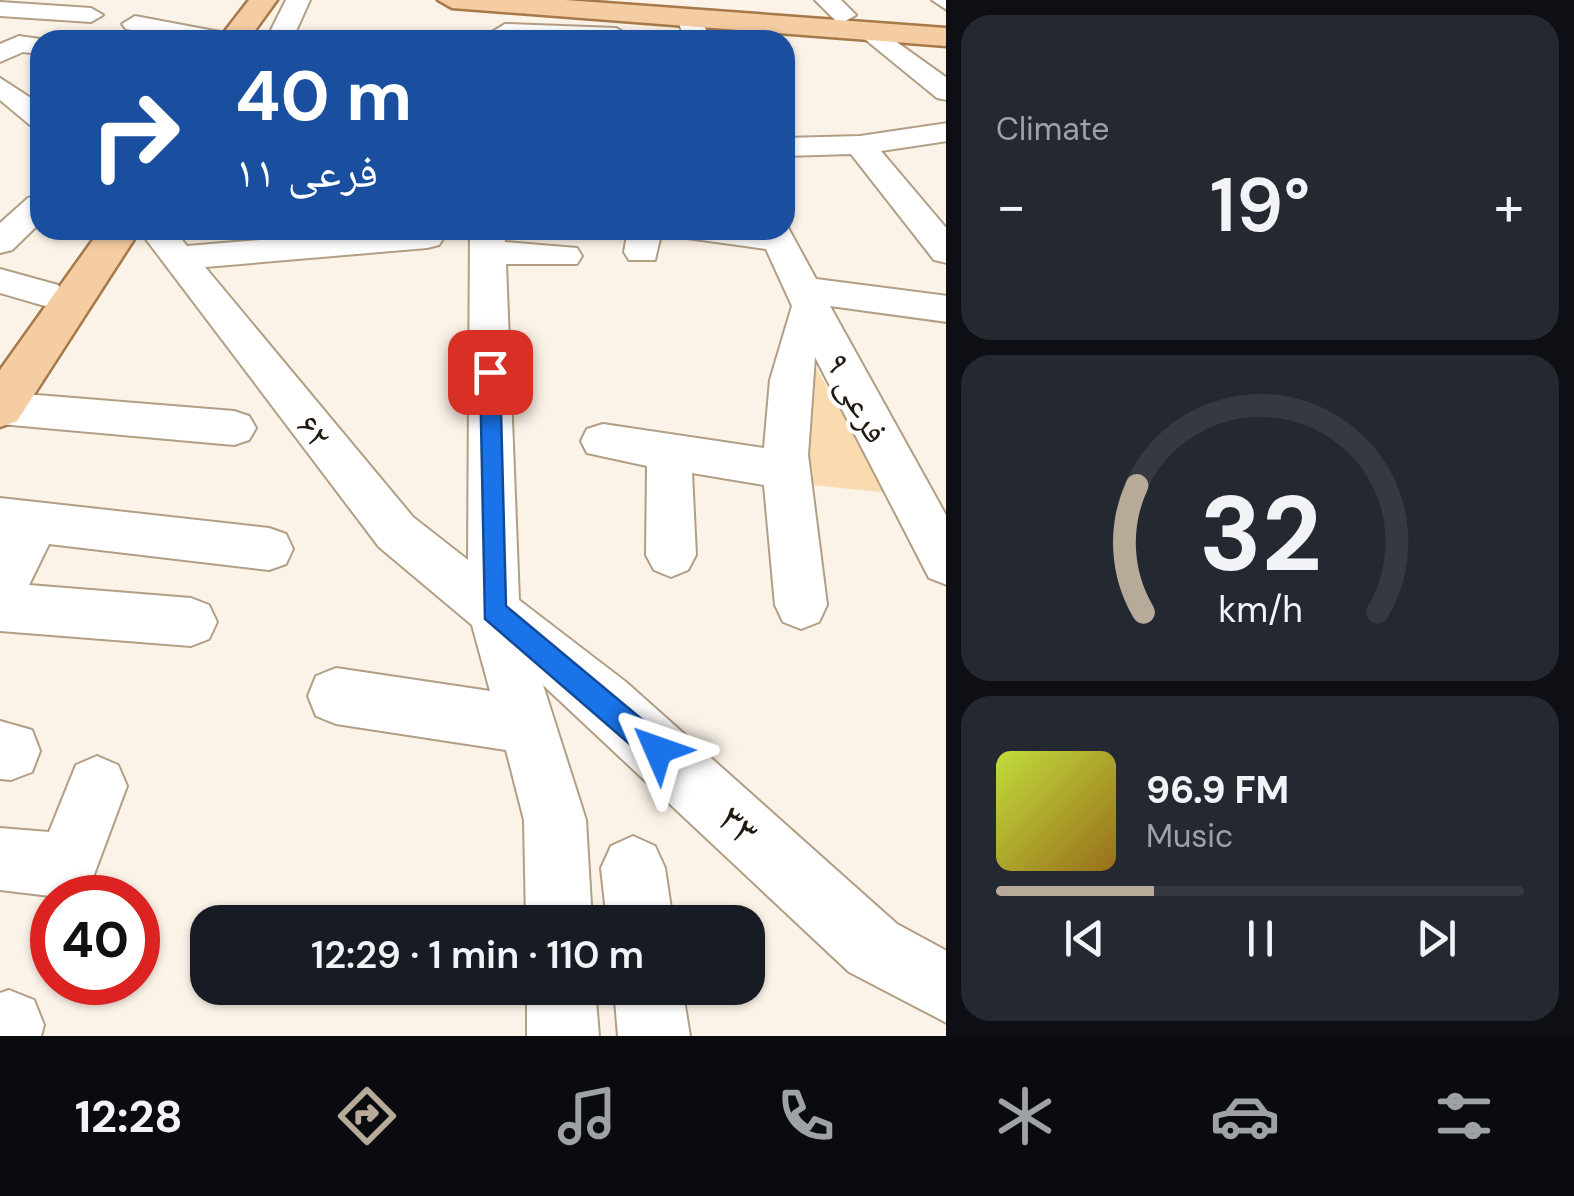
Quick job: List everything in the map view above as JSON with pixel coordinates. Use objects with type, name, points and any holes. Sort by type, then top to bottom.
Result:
[{"type":"main road","points":[[240,30],[263,0]]},
{"type":"main road","points":[[262,30],[284,0]]},
{"type":"main road","points":[[452,0],[506,26],[675,12],[835,8],[946,23]]},
{"type":"main road","points":[[675,12],[946,37]]},
{"type":"main road","points":[[0,358],[84,240]]},
{"type":"main road","points":[[0,408],[113,240]]},
{"type":"street","points":[[284,30],[298,0]]},
{"type":"street","points":[[124,30],[163,4]]},
{"type":"street","points":[[0,9],[91,15]]},
{"type":"street","points":[[135,24],[167,30]]},
{"type":"street","points":[[506,26],[550,30]]},
{"type":"street","points":[[870,32],[946,92]]},
{"type":"street","points":[[0,54],[19,44],[30,45]]},
{"type":"street","points":[[0,131],[21,97]]},
{"type":"street","points":[[795,147],[860,145],[946,132]]},
{"type":"street","points":[[860,145],[946,252]]},
{"type":"street","points":[[0,242],[30,215]]},
{"type":"street","points":[[166,244],[296,240]]},
{"type":"street","name":"فرعی ۹","points":[[778,240],[946,563]]},
{"type":"street","points":[[558,905],[555,820],[494,611],[487,241],[564,256]]},
{"type":"street","name":"۶۲","points":[[166,244],[396,532],[494,611]]},
{"type":"street","points":[[0,280],[45,294]]},
{"type":"street","points":[[800,606],[785,470],[793,348],[806,299],[946,309]]},
{"type":"street","points":[[0,408],[234,428]]},
{"type":"street","points":[[603,441],[785,470]]},
{"type":"street","points":[[669,452],[672,555]]},
{"type":"street","points":[[0,592],[19,518],[269,549]]},
{"type":"street","points":[[0,607],[191,622]]},
{"type":"street","name":"۳۳","points":[[494,611],[606,702],[873,948],[946,989]]},
{"type":"street","points":[[336,696],[528,725]]},
{"type":"street","points":[[0,859],[67,866],[97,786]]},
{"type":"street","points":[[562,1005],[563,1036]]},
{"type":"street","points":[[650,1005],[654,1036]]},
{"type":"shaded area","points":[[813,363],[889,493],[804,484]]},
{"type":"route","points":[[490,372],[494,611],[658,750]]}]
